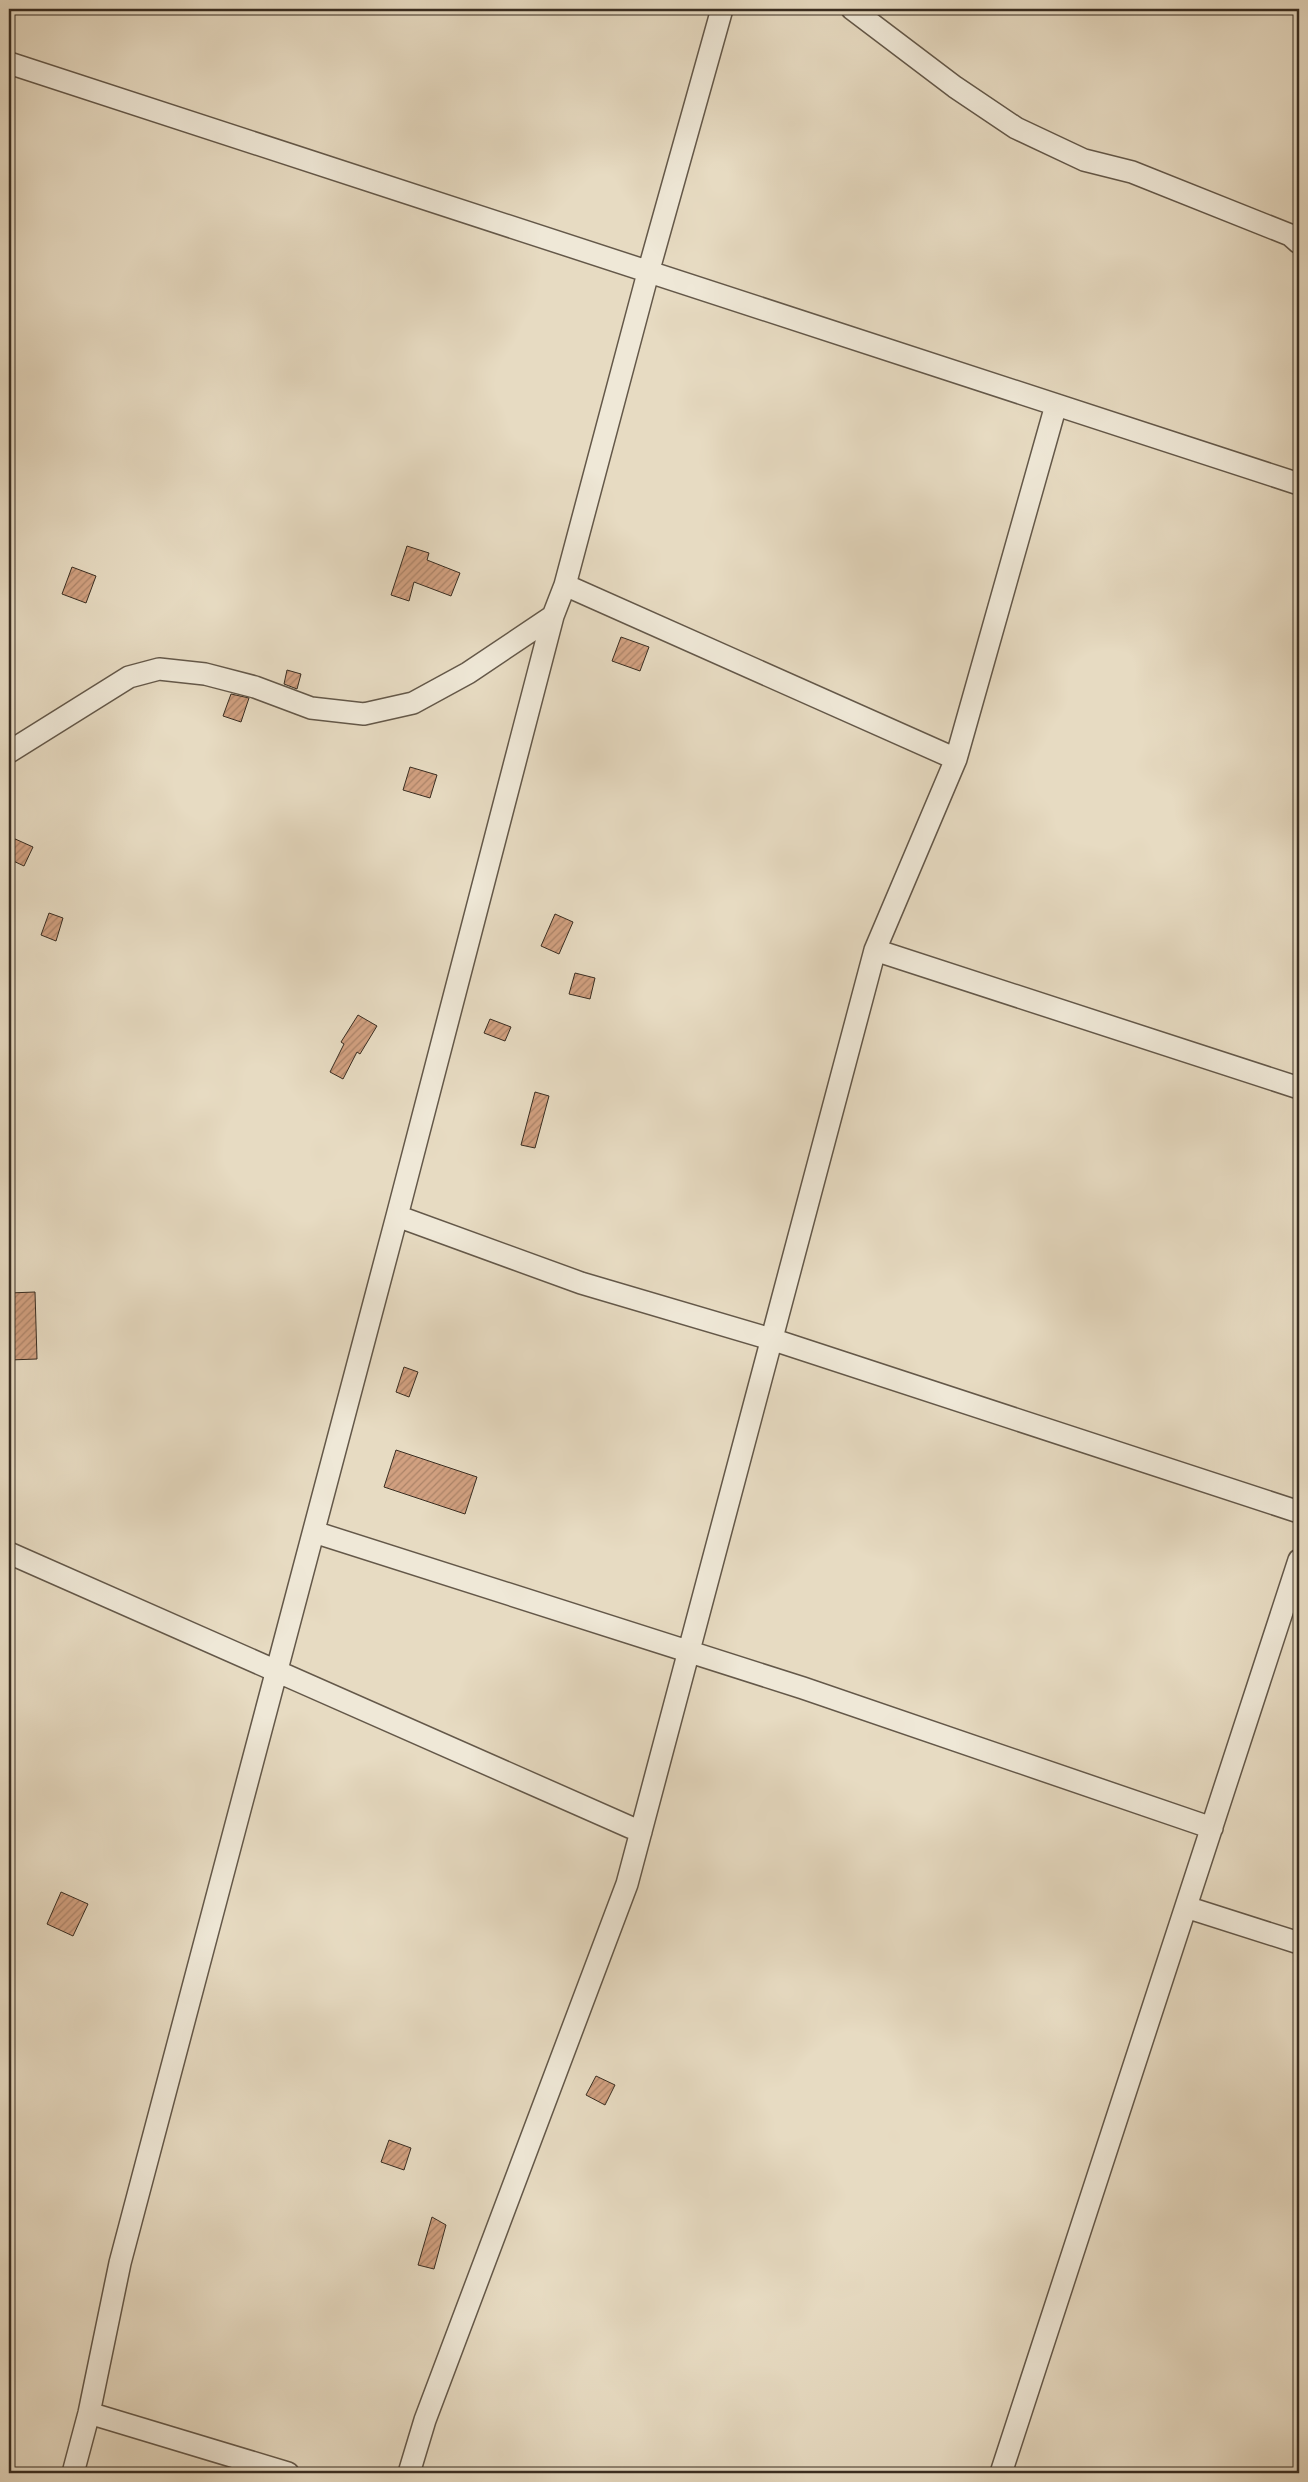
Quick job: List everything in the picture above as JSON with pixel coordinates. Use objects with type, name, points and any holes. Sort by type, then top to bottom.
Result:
[{"type":"street","points":[[73,2473],[89,2414],[120,2263],[554,616],[565,584],[648,272],[722,9]]},
{"type":"street","points":[[852,9],[955,87],[1016,128],[1084,160],[1132,172],[1290,235],[1299,243]]},
{"type":"street","points":[[9,63],[1299,484]]},
{"type":"street","points":[[409,2473],[424,2420],[627,1884],[874,950],[956,759],[1056,405]]},
{"type":"street","points":[[565,584],[956,759]]},
{"type":"street","points":[[9,752],[129,677],[159,669],[205,674],[255,687],[311,708],[364,714],[413,703],[468,673],[554,616]]},
{"type":"street","points":[[874,950],[1299,1088]]},
{"type":"street","points":[[397,1216],[581,1283],[771,1339],[1299,1512]]},
{"type":"street","points":[[314,1532],[812,1692],[1212,1828]]},
{"type":"street","points":[[9,1553],[641,1832]]},
{"type":"street","points":[[1001,2473],[1299,1560]]},
{"type":"street","points":[[1186,1907],[1299,1943]]},
{"type":"street","points":[[89,2414],[288,2473]]},
{"type":"building","points":[[407,546],[429,553],[427,560],[460,573],[451,596],[414,582],[409,601],[391,595]]},
{"type":"building","points":[[72,567],[96,576],[86,603],[62,594]]},
{"type":"building","points":[[621,637],[649,647],[640,671],[612,661]]},
{"type":"building","points":[[287,670],[301,674],[297,689],[284,684]]},
{"type":"building","points":[[231,694],[249,698],[241,722],[223,716]]},
{"type":"building","points":[[410,767],[437,775],[430,798],[403,790]]},
{"type":"building","points":[[13,838],[33,847],[24,866],[9,859],[9,847]]},
{"type":"building","points":[[49,913],[63,918],[56,941],[41,935]]},
{"type":"building","points":[[555,914],[573,922],[559,954],[541,946]]},
{"type":"building","points":[[575,973],[595,978],[590,999],[569,994]]},
{"type":"building","points":[[358,1015],[377,1026],[360,1054],[357,1052],[343,1079],[330,1072],[344,1044],[341,1042]]},
{"type":"building","points":[[490,1019],[511,1027],[505,1041],[484,1033]]},
{"type":"building","points":[[535,1092],[549,1096],[535,1148],[521,1145]]},
{"type":"building","points":[[35,1292],[37,1359],[9,1360],[9,1293]]},
{"type":"building","points":[[404,1367],[418,1372],[409,1397],[396,1392]]},
{"type":"building","points":[[396,1450],[477,1477],[465,1514],[384,1487]]},
{"type":"building","points":[[61,1892],[88,1904],[73,1936],[47,1924]]},
{"type":"building","points":[[596,2076],[615,2085],[605,2105],[586,2095]]},
{"type":"building","points":[[389,2140],[411,2148],[404,2170],[381,2162]]},
{"type":"building","points":[[432,2217],[446,2225],[434,2269],[418,2265]]}]
